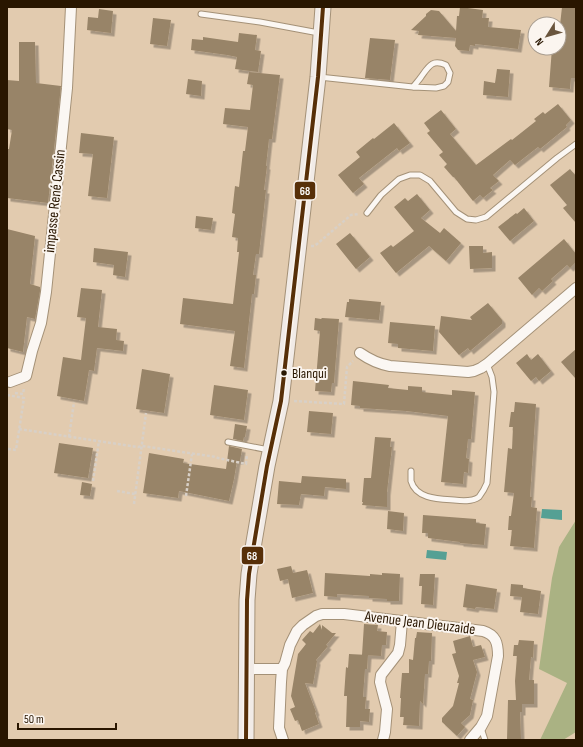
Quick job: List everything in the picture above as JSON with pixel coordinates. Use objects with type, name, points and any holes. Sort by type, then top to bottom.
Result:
[{"type":"street","name":"impasse René Cassin","points":[[10,382],[26,376],[41,323],[46,292],[67,88],[71,7]]},
{"type":"street","points":[[246,740],[247,600],[249,574],[270,450],[281,401],[318,77],[323,7]]},
{"type":"street","points":[[360,353],[369,360],[390,366],[461,372],[474,371],[487,364],[576,288]]},
{"type":"street","name":"Avenue Jean Dieuzaide","points":[[283,740],[279,728],[282,670],[286,662],[290,645],[297,631],[316,616],[322,614],[344,614],[402,620],[483,631],[488,633],[495,639],[498,649],[497,664],[487,716],[481,727],[470,740]]},
{"type":"street","points":[[383,740],[387,709],[380,682],[381,674],[398,653],[402,620]]},
{"type":"street","points":[[247,669],[282,670]]},
{"type":"lane","points":[[201,14],[260,22],[321,34]]},
{"type":"lane","points":[[318,77],[413,87],[436,88],[444,86],[448,82],[450,73],[446,65],[433,63],[426,69],[413,87]]},
{"type":"lane","points":[[367,213],[381,195],[399,179],[410,175],[420,175],[430,181],[456,212],[467,220],[476,220],[486,217],[576,144]]},
{"type":"lane","points":[[411,471],[411,480],[413,485],[425,496],[432,498],[465,501],[472,500],[478,497],[484,490],[487,483],[494,392],[492,377],[487,364]]},
{"type":"lane","points":[[228,442],[270,450]]},
{"type":"lane","points":[[481,727],[484,740]]},
{"type":"path","points":[[311,246],[318,244],[351,215],[367,213]]},
{"type":"path","points":[[281,401],[344,404],[347,367],[360,353]]},
{"type":"path","points":[[7,395],[24,398],[16,450],[8,448]]},
{"type":"path","points":[[69,437],[74,402]]},
{"type":"path","points":[[134,504],[146,413]]},
{"type":"path","points":[[19,429],[138,448],[142,446],[216,457],[246,464],[248,446]]},
{"type":"path","points":[[93,481],[99,441]]},
{"type":"path","points":[[186,496],[192,454]]},
{"type":"path","points":[[117,492],[135,494]]},
{"type":"green space","points":[[576,520],[576,732],[563,740],[540,740],[567,683],[539,669],[552,578],[559,547]]},
{"type":"water","points":[[542,509],[562,510],[562,520],[541,518]]},
{"type":"water","points":[[427,550],[447,552],[446,560],[426,558]]},
{"type":"building","points":[[460,7],[483,10],[482,18],[489,18],[488,27],[521,30],[518,49],[475,44],[475,46],[470,45],[469,51],[458,50],[455,46],[456,38],[418,35],[419,31],[411,30],[431,10],[439,11],[456,31],[457,16],[459,16]]},
{"type":"building","points":[[562,7],[576,7],[576,70],[575,78],[571,78],[570,89],[549,87],[551,56],[567,56],[567,16],[561,16]]},
{"type":"building","points":[[99,9],[113,11],[111,33],[87,30],[88,17],[98,18]]},
{"type":"building","points":[[153,18],[171,20],[167,46],[150,44]]},
{"type":"building","points":[[239,33],[257,35],[255,50],[261,51],[258,72],[235,69],[237,57],[191,50],[192,39],[203,40],[203,37],[238,42]]},
{"type":"building","points":[[370,38],[395,40],[390,80],[365,78]]},
{"type":"building","points":[[19,42],[35,42],[36,83],[61,86],[48,203],[7,198],[7,149],[9,149],[12,130],[7,129],[7,80],[19,81]]},
{"type":"building","points":[[497,69],[510,70],[508,97],[483,95],[484,81],[495,83]]},
{"type":"building","points":[[249,72],[280,75],[272,139],[269,139],[264,190],[266,190],[259,254],[256,254],[253,275],[256,275],[254,294],[252,294],[244,368],[230,366],[235,331],[180,324],[183,298],[233,304],[239,252],[237,252],[238,238],[232,237],[235,214],[232,213],[235,186],[239,187],[243,151],[245,151],[248,127],[223,124],[225,108],[250,110],[253,85],[247,84]]},
{"type":"building","points":[[188,79],[202,81],[201,96],[186,94]]},
{"type":"building","points":[[558,104],[571,120],[566,125],[567,127],[540,149],[538,147],[515,165],[510,160],[493,175],[499,181],[490,188],[493,190],[483,198],[480,195],[473,201],[444,167],[447,164],[439,155],[443,152],[427,133],[430,131],[424,123],[441,110],[456,129],[450,134],[476,165],[511,139],[512,140],[536,121],[534,119],[543,112],[545,114]]},
{"type":"building","points":[[394,123],[410,143],[399,151],[397,148],[359,178],[364,184],[353,193],[338,175],[360,157],[356,152]]},
{"type":"building","points":[[81,133],[114,137],[107,198],[88,196],[93,154],[79,153]]},
{"type":"building","points":[[570,169],[576,176],[576,223],[563,208],[567,205],[550,185]]},
{"type":"building","points":[[417,194],[430,210],[421,218],[440,233],[444,228],[461,243],[446,261],[429,246],[396,273],[380,253],[391,245],[393,247],[414,231],[394,207],[405,198],[408,201]]},
{"type":"building","points":[[524,208],[534,221],[510,241],[498,227]]},
{"type":"building","points":[[196,216],[213,218],[211,230],[195,228]]},
{"type":"building","points":[[7,229],[35,236],[30,284],[40,287],[40,291],[35,319],[27,317],[23,352],[7,348]]},
{"type":"building","points":[[350,233],[370,257],[356,269],[336,244]]},
{"type":"building","points":[[564,239],[576,254],[576,262],[570,268],[567,265],[551,279],[553,281],[542,291],[539,288],[532,295],[518,278]]},
{"type":"building","points":[[469,246],[483,246],[483,253],[492,252],[492,268],[470,269]]},
{"type":"building","points":[[94,248],[128,252],[125,277],[113,275],[114,265],[93,262]]},
{"type":"building","points":[[81,288],[102,290],[98,327],[117,329],[116,340],[124,341],[123,351],[97,348],[94,371],[89,370],[84,401],[57,396],[63,357],[81,360],[86,318],[77,317]]},
{"type":"building","points":[[349,299],[381,302],[379,320],[345,317],[347,302],[349,302]]},
{"type":"building","points":[[488,303],[502,320],[502,324],[470,351],[468,348],[459,355],[439,332],[441,316],[472,320],[470,317]]},
{"type":"building","points":[[315,318],[339,319],[334,383],[332,383],[331,392],[315,391],[320,331],[314,330]]},
{"type":"building","points":[[390,322],[435,326],[433,351],[398,348],[398,344],[388,343]]},
{"type":"building","points":[[576,349],[576,379],[561,362]]},
{"type":"building","points":[[527,354],[531,360],[538,354],[551,371],[539,381],[536,377],[531,381],[516,363]]},
{"type":"building","points":[[142,369],[170,374],[164,413],[136,409]]},
{"type":"building","points":[[353,381],[389,385],[388,388],[408,390],[408,386],[422,387],[422,392],[452,395],[452,390],[475,392],[471,439],[468,439],[466,458],[469,459],[468,473],[464,472],[463,484],[441,482],[448,416],[360,408],[360,406],[351,405]]},
{"type":"building","points":[[214,385],[248,390],[244,420],[210,415]]},
{"type":"building","points":[[515,402],[536,404],[530,497],[532,497],[531,507],[537,508],[534,548],[510,546],[512,530],[508,530],[509,516],[511,516],[514,493],[504,492],[508,448],[512,449],[513,427],[509,427],[511,412],[514,412]]},
{"type":"building","points":[[309,411],[333,413],[331,434],[307,432]]},
{"type":"building","points":[[235,424],[247,426],[243,441],[233,439]]},
{"type":"building","points":[[375,437],[391,438],[390,447],[392,447],[387,492],[387,507],[362,505],[364,478],[371,478]]},
{"type":"building","points":[[59,443],[93,448],[88,478],[54,473]]},
{"type":"building","points":[[229,446],[242,449],[240,461],[237,461],[229,501],[179,491],[178,498],[143,493],[149,453],[184,459],[183,463],[226,469]]},
{"type":"building","points":[[302,476],[346,479],[346,489],[325,487],[324,496],[301,494],[299,505],[277,504],[279,481],[301,483]]},
{"type":"building","points":[[82,482],[92,484],[90,496],[80,495]]},
{"type":"building","points":[[388,511],[404,513],[403,531],[387,529]]},
{"type":"building","points":[[423,515],[476,519],[476,523],[486,524],[484,545],[428,538],[428,533],[422,533]]},
{"type":"building","points":[[291,566],[293,573],[307,570],[313,593],[292,598],[288,579],[280,581],[277,569]]},
{"type":"building","points":[[325,573],[370,576],[370,574],[382,575],[382,573],[400,574],[399,601],[369,598],[369,596],[337,594],[337,597],[324,596]]},
{"type":"building","points":[[420,574],[435,574],[433,605],[421,604],[422,586],[419,586]]},
{"type":"building","points":[[466,584],[497,589],[494,609],[476,607],[475,609],[463,607]]},
{"type":"building","points":[[511,584],[523,585],[523,588],[541,591],[538,614],[520,612],[522,597],[510,596]]},
{"type":"building","points":[[320,624],[322,630],[322,625],[332,633],[336,633],[326,645],[328,646],[316,660],[313,684],[305,683],[319,724],[302,731],[298,720],[295,721],[290,709],[295,707],[291,696],[298,654],[306,644],[302,640],[310,631],[313,633]]},
{"type":"building","points":[[364,624],[378,625],[377,631],[387,632],[386,645],[382,645],[381,656],[362,655]]},
{"type":"building","points":[[417,632],[432,633],[431,661],[429,661],[428,674],[425,674],[423,704],[420,701],[419,726],[403,725],[404,717],[400,717],[402,673],[409,673],[409,659],[413,660]]},
{"type":"building","points":[[470,636],[473,647],[481,645],[485,657],[473,660],[477,672],[470,699],[473,700],[470,715],[461,723],[465,727],[457,736],[442,722],[442,718],[453,706],[459,683],[457,683],[459,676],[452,654],[456,653],[453,641]]},
{"type":"building","points":[[519,640],[534,641],[529,680],[534,680],[534,704],[522,704],[522,712],[520,712],[521,740],[507,740],[508,700],[516,700],[515,681],[517,656],[513,656],[514,645],[518,645]]},
{"type":"building","points":[[349,654],[368,655],[367,669],[365,669],[363,697],[366,697],[365,709],[370,709],[369,722],[360,721],[360,727],[346,727],[347,696],[344,696],[346,667],[348,668]]},
{"type":"transit line","name":"68","points":[[246,740],[247,600],[249,574],[267,466],[281,401],[318,77],[323,7]]},
{"type":"place","name":"Blanqui","points":[[284,373]]}]
